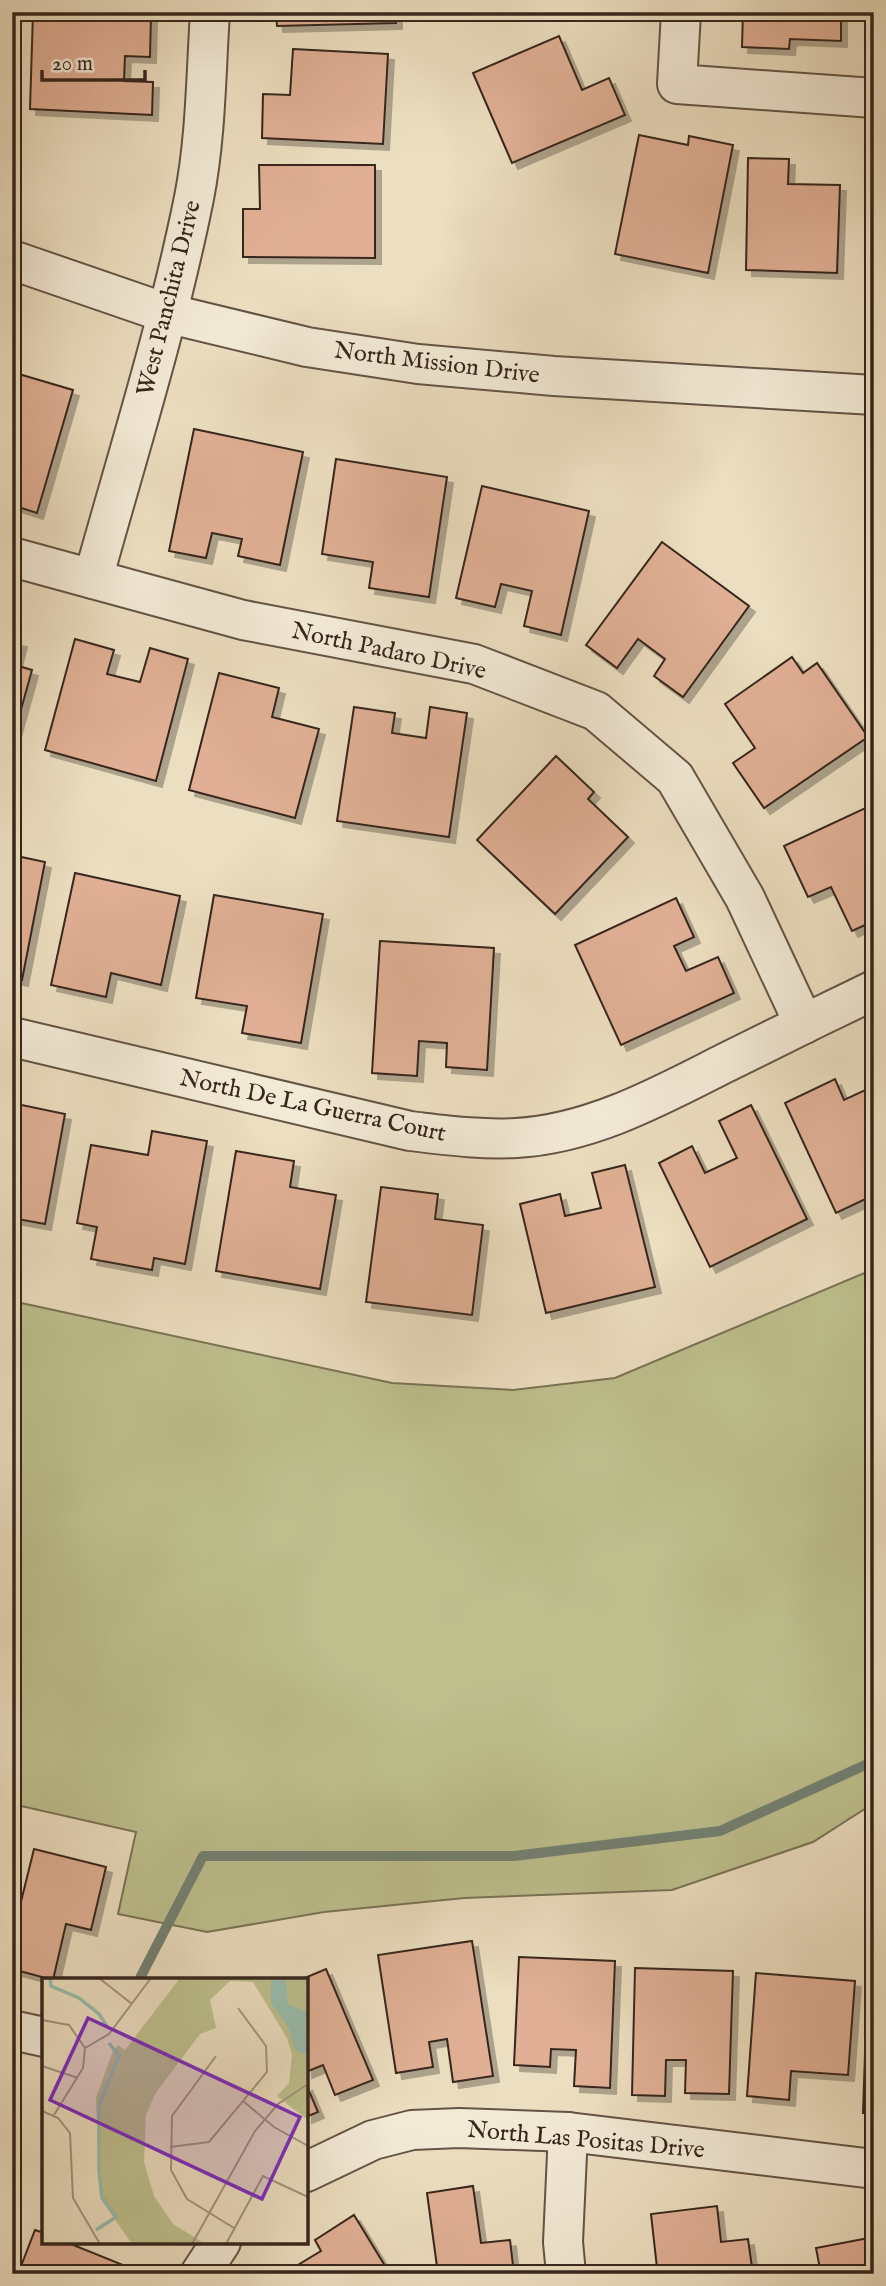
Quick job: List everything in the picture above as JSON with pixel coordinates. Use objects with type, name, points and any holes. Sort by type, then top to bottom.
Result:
[{"type":"street","name":"West Panchita Drive","points":[[93,579],[166,313],[194,197],[201,150],[210,12]]},
{"type":"street","points":[[681,12],[677,84],[874,98]]},
{"type":"street","name":"North Mission Drive","points":[[12,260],[166,313],[307,346],[418,364],[554,376],[874,395]]},
{"type":"street","name":"North Padaro Drive","points":[[12,557],[243,620],[474,664],[596,711],[675,778],[745,898],[804,1024]]},
{"type":"street","name":"North De La Guerra Court","points":[[12,1037],[410,1131],[469,1138],[518,1138],[585,1125],[643,1104],[874,990]]},
{"type":"street","points":[[12,2030],[42,2037]]},
{"type":"street","name":"North Las Positas Drive","points":[[308,2171],[373,2140],[412,2130],[459,2128],[568,2132],[874,2169]]},
{"type":"street","points":[[566,2274],[564,2242],[568,2132]]},
{"type":"street","points":[[200,2274],[220,2244]]},
{"type":"green space","points":[[874,1269],[874,1803],[813,1842],[672,1890],[464,1898],[324,1912],[207,1932],[118,1914],[136,1832],[12,1804],[12,1301],[392,1383],[513,1390],[615,1378]]},
{"type":"building","points":[[33,12],[151,15],[150,57],[125,56],[124,81],[153,82],[152,115],[30,109]]},
{"type":"building","points":[[276,12],[396,12],[396,23],[277,26]]},
{"type":"building","points":[[743,12],[841,12],[841,41],[790,39],[789,49],[742,47]]},
{"type":"building","points":[[559,36],[582,90],[609,78],[625,115],[512,163],[473,73]]},
{"type":"building","points":[[293,49],[388,54],[383,144],[262,138],[263,94],[290,95]]},
{"type":"building","points":[[639,135],[688,145],[689,136],[733,145],[708,273],[615,254]]},
{"type":"building","points":[[748,158],[789,159],[788,184],[840,185],[837,273],[746,270]]},
{"type":"building","points":[[259,165],[375,165],[375,258],[243,257],[243,209],[260,209]]},
{"type":"building","points":[[870,181],[874,181],[874,272],[869,272]]},
{"type":"building","points":[[12,372],[73,390],[37,513],[12,505]]},
{"type":"building","points":[[194,429],[303,452],[280,565],[238,556],[242,539],[212,533],[206,558],[169,551]]},
{"type":"building","points":[[336,459],[447,477],[429,597],[369,588],[373,562],[322,554]]},
{"type":"building","points":[[482,486],[589,511],[561,635],[524,626],[532,591],[501,584],[495,607],[456,598]]},
{"type":"building","points":[[662,542],[749,606],[683,697],[654,676],[665,659],[638,639],[617,668],[586,645]]},
{"type":"building","points":[[12,639],[21,641],[15,665],[32,670],[12,742]]},
{"type":"building","points":[[75,639],[114,650],[107,674],[140,682],[150,648],[188,659],[156,781],[45,750]]},
{"type":"building","points":[[792,657],[803,673],[817,663],[868,737],[764,808],[733,763],[755,748],[725,704]]},
{"type":"building","points":[[219,673],[279,688],[272,717],[319,729],[295,818],[189,790]]},
{"type":"building","points":[[354,707],[395,713],[392,733],[426,738],[430,707],[467,713],[449,837],[337,821]]},
{"type":"building","points":[[556,756],[594,792],[588,799],[628,837],[555,914],[477,840]]},
{"type":"building","points":[[874,804],[874,921],[852,931],[831,887],[808,897],[784,846]]},
{"type":"building","points":[[12,855],[45,862],[22,980],[12,978]]},
{"type":"building","points":[[75,873],[180,896],[161,985],[111,973],[106,997],[51,985]]},
{"type":"building","points":[[214,895],[323,914],[301,1043],[242,1033],[247,1006],[196,998]]},
{"type":"building","points":[[676,898],[694,937],[674,946],[686,971],[718,957],[734,993],[621,1045],[575,945]]},
{"type":"building","points":[[380,941],[494,948],[487,1070],[446,1067],[447,1043],[419,1041],[417,1076],[372,1073]]},
{"type":"building","points":[[835,1079],[844,1100],[874,1086],[874,1195],[836,1213],[785,1103]]},
{"type":"building","points":[[12,1103],[65,1114],[45,1224],[12,1218]]},
{"type":"building","points":[[751,1105],[807,1219],[710,1267],[659,1163],[692,1146],[705,1173],[737,1158],[719,1121]]},
{"type":"building","points":[[152,1131],[207,1141],[185,1264],[154,1258],[152,1270],[91,1259],[97,1227],[77,1223],[91,1145],[148,1155]]},
{"type":"building","points":[[236,1151],[294,1161],[290,1187],[336,1195],[320,1289],[216,1271]]},
{"type":"building","points":[[625,1165],[655,1287],[546,1313],[520,1204],[560,1194],[565,1216],[601,1208],[592,1173]]},
{"type":"building","points":[[381,1187],[438,1194],[435,1219],[483,1225],[472,1315],[366,1302]]},
{"type":"building","points":[[34,1849],[106,1867],[91,1930],[66,1924],[53,1978],[12,1969],[12,1938]]},
{"type":"building","points":[[472,1941],[493,2076],[453,2082],[447,2039],[429,2042],[433,2067],[396,2073],[378,1955]]},
{"type":"building","points":[[519,1957],[615,1961],[610,2088],[574,2086],[576,2050],[551,2049],[550,2067],[514,2065]]},
{"type":"building","points":[[635,1968],[733,1971],[729,2094],[685,2093],[686,2060],[666,2060],[665,2096],[632,2095]]},
{"type":"building","points":[[326,1969],[373,2080],[335,2095],[323,2065],[308,2071],[308,1978],[305,1978]]},
{"type":"building","points":[[756,1973],[855,1981],[848,2075],[791,2071],[789,2100],[747,2096]]},
{"type":"building","points":[[867,1995],[874,1995],[874,2113],[863,2113]]},
{"type":"building","points":[[308,2089],[318,2112],[308,2116]]},
{"type":"building","points":[[473,2186],[481,2243],[510,2240],[514,2274],[438,2274],[427,2193]]},
{"type":"building","points":[[717,2206],[721,2242],[748,2239],[753,2274],[625,2274],[657,2268],[651,2214]]},
{"type":"building","points":[[354,2215],[390,2274],[296,2274],[293,2268],[321,2251],[315,2240]]},
{"type":"building","points":[[35,2230],[42,2232],[42,2244],[71,2244],[128,2267],[126,2274],[18,2274]]},
{"type":"building","points":[[874,2237],[874,2274],[821,2274],[816,2248]]},
{"type":"waterway","points":[[140,1978],[203,1856],[514,1856],[720,1831],[874,1761]]}]
